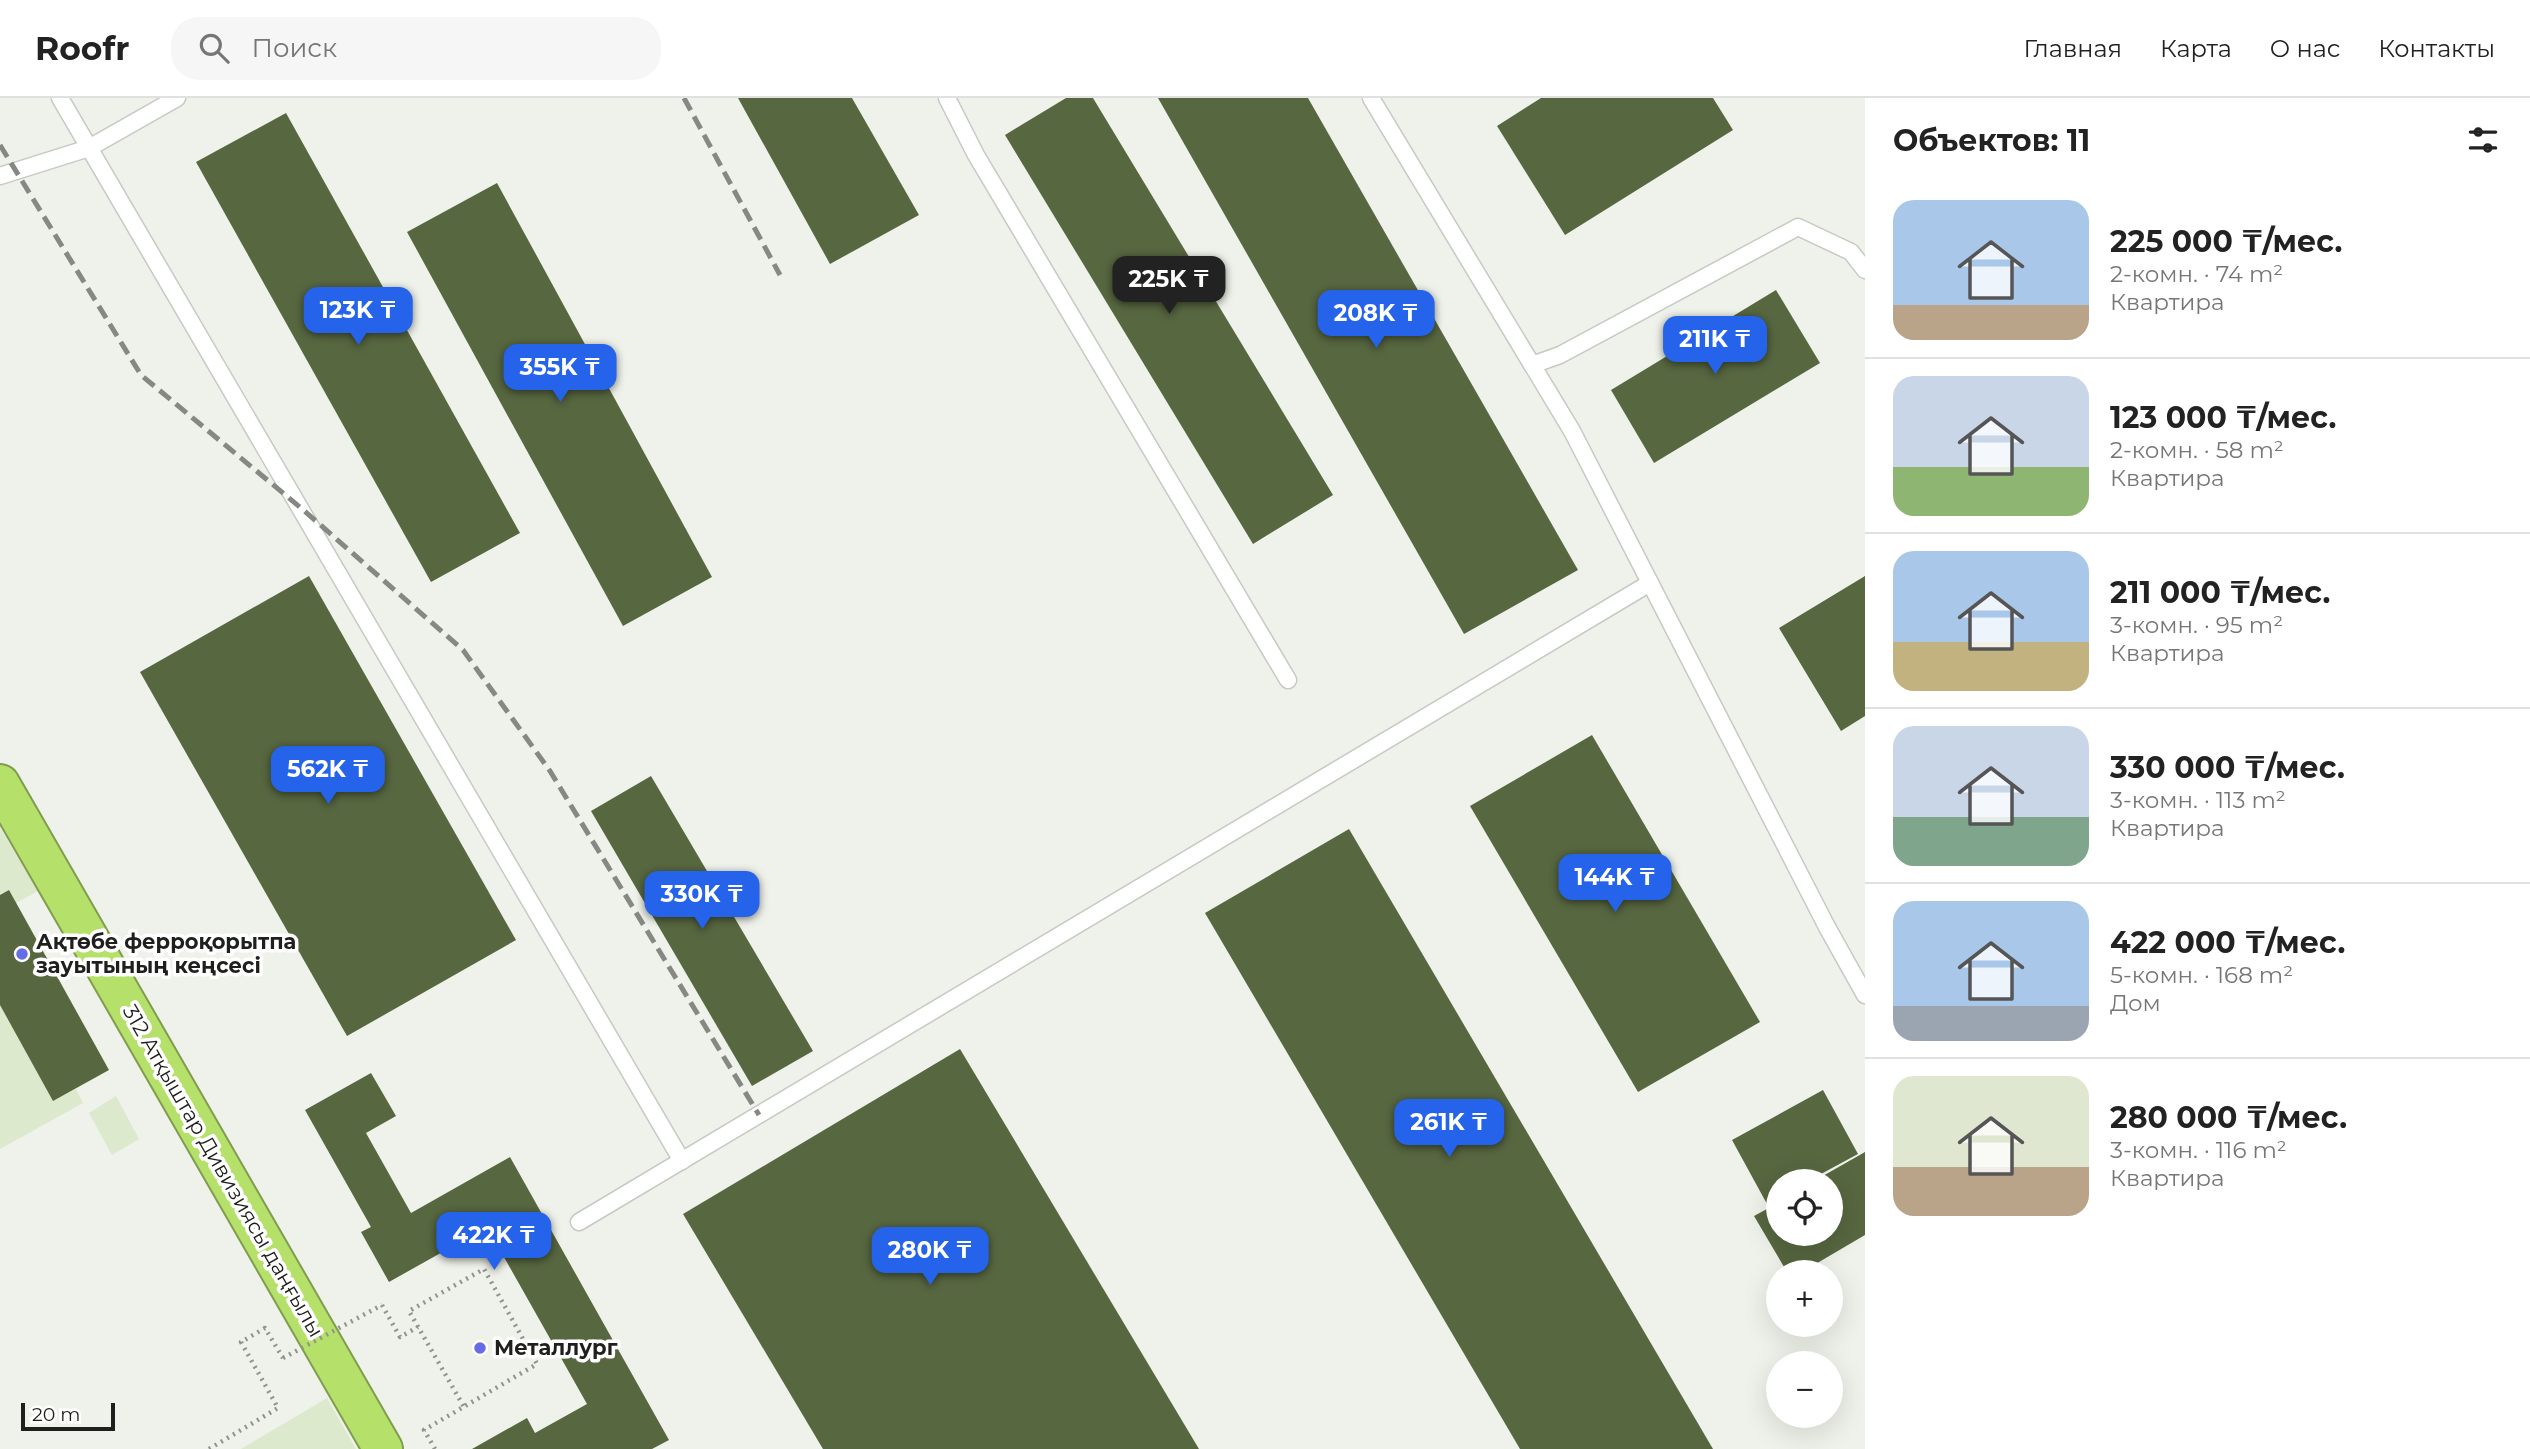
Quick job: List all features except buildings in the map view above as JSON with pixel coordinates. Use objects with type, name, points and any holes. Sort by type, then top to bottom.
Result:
[{"type":"highway","name":"312 Атқыштар Дивизиясы даңғылы","points":[[0,784],[383,1449]]},
{"type":"lane","points":[[60,98],[682,1161]]},
{"type":"lane","points":[[0,176],[89,148],[177,98]]},
{"type":"lane","points":[[947,98],[976,155],[1288,680]]},
{"type":"lane","points":[[1371,98],[1572,431],[1827,927],[1865,995]]},
{"type":"lane","points":[[1532,365],[1560,355],[1798,227],[1851,252],[1865,270]]},
{"type":"lane","points":[[579,1222],[1650,583]]},
{"type":"path","points":[[435,1449],[424,1430],[464,1407],[537,1364],[484,1269],[410,1311],[464,1407]]},
{"type":"path","points":[[209,1449],[278,1408],[240,1342],[265,1328],[283,1358],[382,1305],[400,1337],[418,1327]]},
{"type":"green space","points":[[0,828],[38,891],[16,903],[9,890],[0,895]]},
{"type":"green space","points":[[0,1005],[54,1100],[76,1089],[83,1103],[0,1149]]},
{"type":"green space","points":[[116,1096],[139,1139],[112,1155],[89,1113]]},
{"type":"green space","points":[[327,1398],[356,1449],[241,1449]]},
{"type":"railway","points":[[684,98],[780,275]]},
{"type":"railway","points":[[0,145],[141,375],[301,508],[463,650],[550,771],[759,1115]]},
{"type":"place","name":"Ақтөбе ферроқорытпа зауытының кеңсесі","points":[[22,954]]},
{"type":"place","name":"Металлург","points":[[480,1348]]}]
